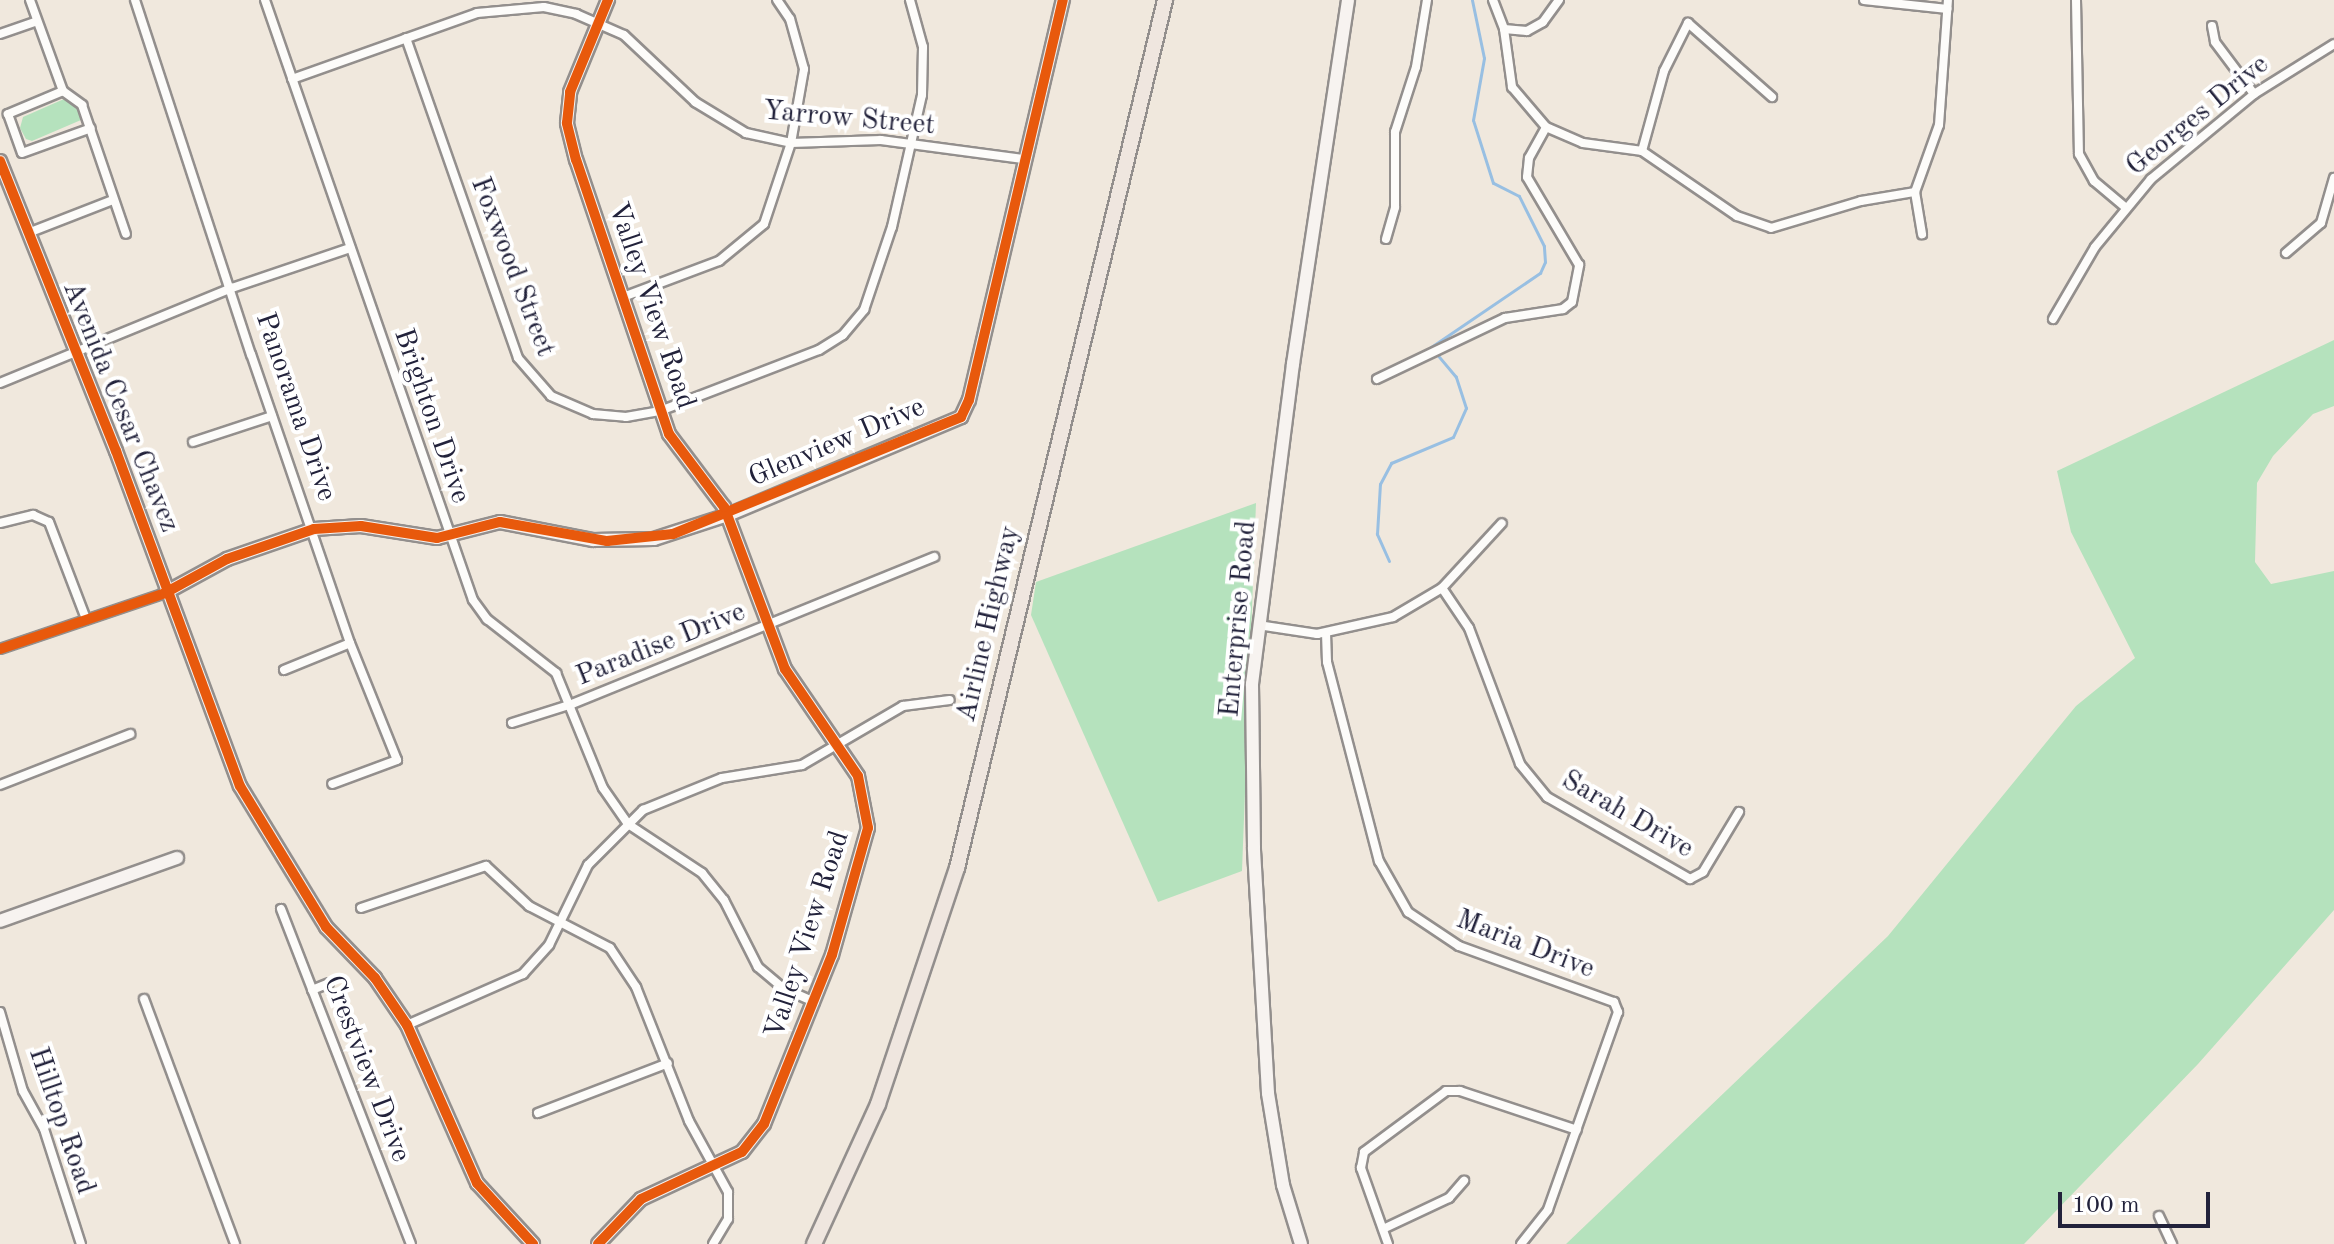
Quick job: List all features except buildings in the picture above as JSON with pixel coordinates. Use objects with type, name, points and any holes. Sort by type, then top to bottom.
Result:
[{"type":"main road","name":"Airline Highway","points":[[814,1244],[878,1104],[957,868],[1165,0]]},
{"type":"street","points":[[30,0],[63,91]]},
{"type":"street","name":"Panorama Drive","points":[[135,0],[350,643],[397,760],[332,784]]},
{"type":"street","name":"Brighton Drive","points":[[265,0],[463,580],[482,613],[552,667],[572,704],[603,788],[628,824],[702,873],[724,900],[758,967],[783,988],[815,1002]]},
{"type":"street","name":"Valley View Road","points":[[598,1244],[641,1199],[742,1152],[764,1124],[815,1002],[868,838],[861,785],[839,746],[796,690],[766,626],[728,515],[675,444],[660,411],[567,123],[571,84],[608,0]]},
{"type":"street","points":[[623,297],[719,261],[750,240],[773,205],[791,143],[804,69],[790,19],[777,0]]},
{"type":"street","name":"Foxwood Street","points":[[406,38],[510,339],[528,374],[551,396],[593,414],[626,417],[660,411],[819,350],[855,322],[879,275],[908,144],[919,110],[924,67],[910,0]]},
{"type":"street","name":"Glenview Drive","points":[[0,649],[165,593],[227,559],[314,529],[361,526],[437,538],[500,522],[593,540],[630,541],[673,534],[728,515],[961,417],[969,400],[1023,159],[1063,0]]},
{"type":"street","name":"Enterprise Road","points":[[1301,1244],[1277,1152],[1264,1033],[1253,803],[1257,625],[1348,0]]},
{"type":"street","points":[[1386,239],[1395,207],[1395,132],[1411,88],[1427,0]]},
{"type":"street","points":[[1493,0],[1504,29],[1512,87],[1546,127],[1583,143],[1642,151],[1737,216],[1771,228],[1898,193],[1915,192]]},
{"type":"street","points":[[1504,29],[1527,31],[1543,22],[1559,0]]},
{"type":"street","points":[[1864,0],[1948,4],[1939,125],[1915,192],[1922,234]]},
{"type":"street","points":[[2076,0],[2074,109],[2079,154],[2094,181],[2125,207]]},
{"type":"street","name":"Yarrow Street","points":[[292,79],[501,8],[544,7],[600,22],[640,47],[720,120],[791,143],[908,144],[1023,159]]},
{"type":"street","points":[[0,34],[37,21]]},
{"type":"street","points":[[1642,151],[1669,57],[1688,23],[1772,97]]},
{"type":"street","points":[[2212,26],[2215,42],[2254,94]]},
{"type":"street","name":"Georges Drive","points":[[2053,319],[2095,247],[2125,207],[2180,153],[2254,94],[2334,44]]},
{"type":"street","points":[[91,128],[22,153],[8,114],[63,91],[76,96],[91,128],[126,234]]},
{"type":"street","points":[[1377,379],[1505,318],[1563,309],[1572,302],[1579,265],[1528,183],[1529,158],[1546,127]]},
{"type":"street","name":"Avenida Cesar Chavez","points":[[0,161],[248,802],[326,927],[375,978],[407,1025],[477,1183],[533,1244]]},
{"type":"street","points":[[2286,253],[2321,223],[2334,178]]},
{"type":"street","points":[[28,233],[113,200]]},
{"type":"street","points":[[0,383],[77,355],[232,288],[350,248]]},
{"type":"street","points":[[193,442],[272,416]]},
{"type":"street","points":[[0,523],[33,515],[49,522],[86,619]]},
{"type":"street","points":[[1257,625],[1326,633],[1393,617],[1442,588],[1502,523]]},
{"type":"street","name":"Paradise Drive","points":[[512,723],[572,704],[934,557]]},
{"type":"street","name":"Sarah Drive","points":[[1442,588],[1469,628],[1520,764],[1547,797],[1690,879],[1703,872],[1739,812]]},
{"type":"street","name":"Maria Drive","points":[[1326,633],[1327,662],[1379,861],[1408,912],[1459,946],[1614,1002],[1618,1012],[1548,1210],[1521,1244]]},
{"type":"street","points":[[284,670],[350,643]]},
{"type":"street","points":[[407,1025],[513,982],[538,960],[588,865],[643,810],[733,774],[802,765],[903,706],[950,700]]},
{"type":"street","points":[[0,785],[130,734]]},
{"type":"street","points":[[0,921],[177,858]]},
{"type":"street","points":[[361,908],[486,866],[529,906],[594,936],[621,959],[729,1204],[724,1229],[713,1244]]},
{"type":"street","name":"Crestview Drive","points":[[281,909],[411,1244]]},
{"type":"street","points":[[312,990],[329,983]]},
{"type":"street","points":[[144,999],[235,1244]]},
{"type":"street","name":"Hilltop Road","points":[[0,1012],[23,1091],[44,1129],[81,1244]]},
{"type":"street","points":[[538,1113],[668,1063]]},
{"type":"street","points":[[1388,1244],[1361,1168],[1364,1152],[1446,1091],[1460,1091],[1577,1130]]},
{"type":"street","points":[[1383,1229],[1449,1198],[1464,1181]]},
{"type":"street","points":[[2159,1216],[2172,1244]]},
{"type":"green space","points":[[64,99],[77,104],[81,120],[32,141],[26,139],[20,128],[23,117]]},
{"type":"green space","points":[[2334,340],[2334,406],[2313,414],[2273,456],[2257,483],[2255,562],[2271,584],[2334,571],[2334,910],[2198,1064],[2024,1244],[1566,1244],[1888,936],[2076,706],[2135,658],[2071,532],[2057,471]]},
{"type":"green space","points":[[1256,503],[1242,871],[1158,902],[1031,615],[1036,582]]},
{"type":"waterway","points":[[1389,561],[1377,534],[1380,484],[1391,463],[1453,437],[1466,408],[1456,377],[1431,347],[1540,273],[1545,262],[1544,246],[1519,196],[1493,183],[1473,120],[1484,58],[1472,0]]},
{"type":"cycle path","points":[[598,1244],[641,1199],[742,1152],[764,1124],[832,955],[868,828],[858,776],[785,669],[724,507],[669,434],[576,160],[567,123],[570,92],[608,0]]},
{"type":"cycle path","points":[[0,649],[165,593],[227,559],[314,529],[361,526],[437,538],[500,522],[607,541],[673,534],[961,417],[969,400],[1063,0]]},
{"type":"cycle path","points":[[0,161],[116,451],[240,786],[326,927],[375,978],[407,1025],[477,1183],[533,1244]]}]
